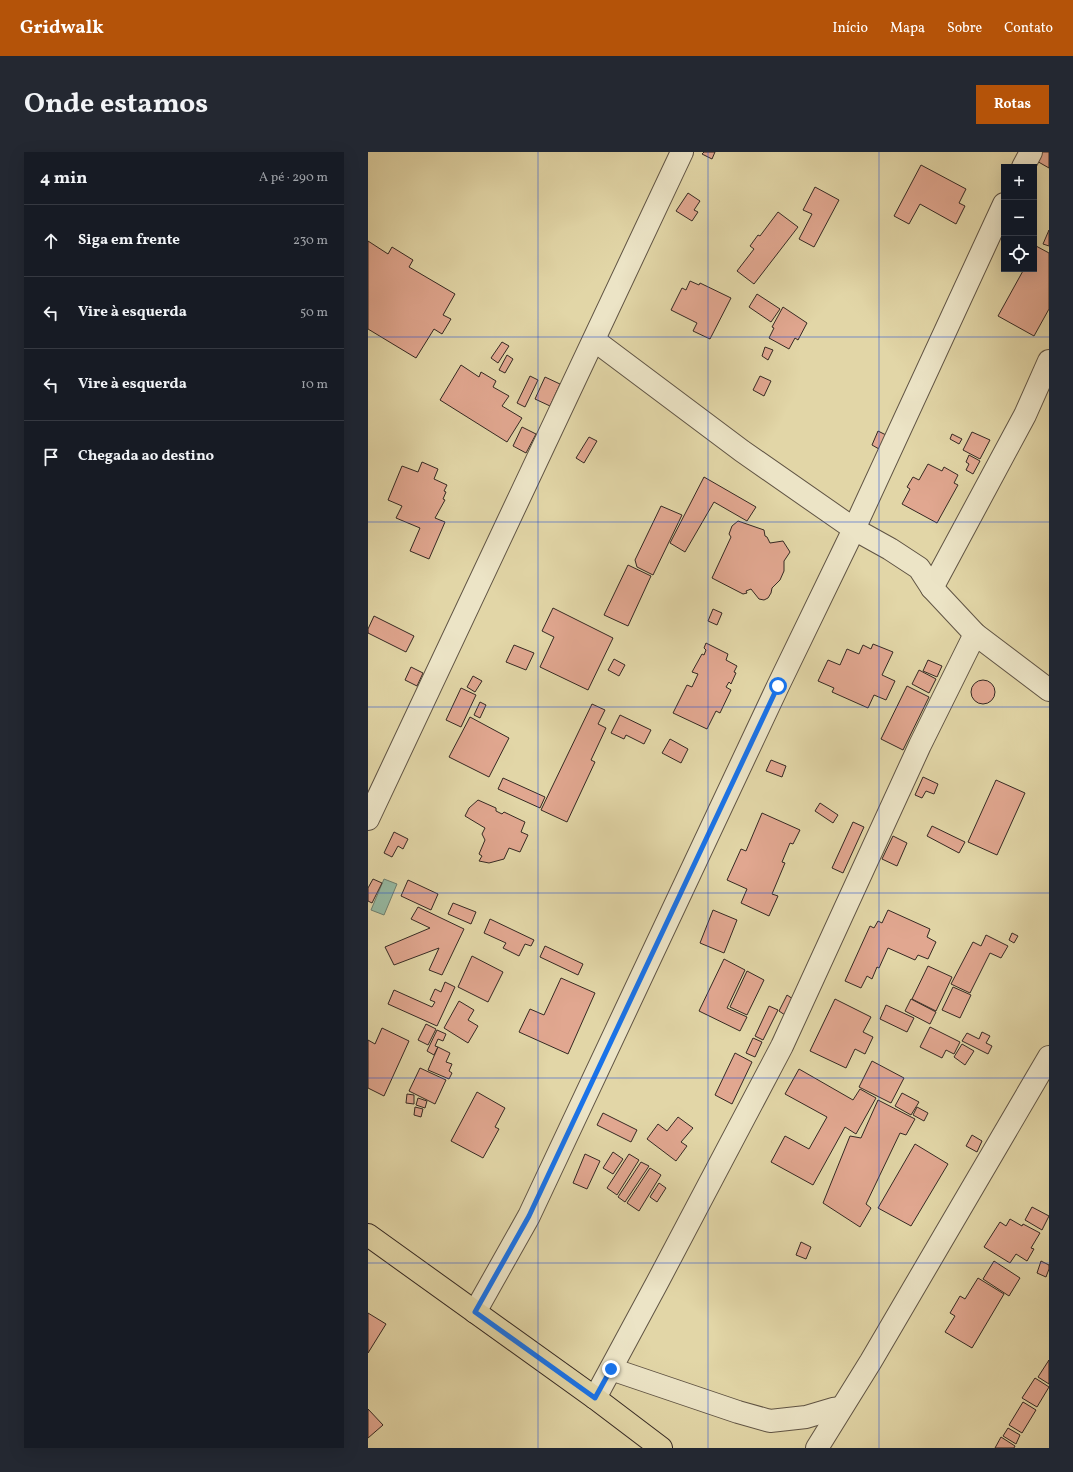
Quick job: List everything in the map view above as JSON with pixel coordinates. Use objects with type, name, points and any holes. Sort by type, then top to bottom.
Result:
[{"type":"main road","points":[[368,1235],[595,1398],[661,1448]]},
{"type":"street","points":[[368,819],[682,152]]},
{"type":"street","points":[[1025,164],[1031,152]]},
{"type":"street","points":[[475,1312],[529,1216],[778,686],[854,529],[1001,210]]},
{"type":"street","points":[[594,340],[742,451],[854,529],[890,549],[919,568],[932,588],[975,634],[1049,690]]},
{"type":"street","points":[[932,588],[1025,415],[1049,361]]},
{"type":"street","points":[[595,1398],[782,1046],[920,745],[975,634]]},
{"type":"street","points":[[817,1448],[878,1348],[1049,1057]]},
{"type":"street","points":[[611,1369],[738,1412],[770,1420],[806,1417],[841,1408]]},
{"type":"shaded area","points":[[384,879],[397,884],[384,915],[371,910]]},
{"type":"building","points":[[704,152],[715,152],[712,159],[702,154]]},
{"type":"building","points":[[1039,152],[1049,152],[1049,168],[1035,160]]},
{"type":"building","points":[[921,165],[966,189],[959,203],[965,206],[956,224],[920,204],[909,224],[894,216]]},
{"type":"building","points":[[815,187],[839,200],[814,247],[799,239],[812,214],[803,210]]},
{"type":"building","points":[[688,193],[700,201],[694,210],[698,212],[692,221],[676,211]]},
{"type":"building","points":[[778,212],[798,227],[754,284],[737,271],[754,249],[750,246],[758,235],[760,236]]},
{"type":"building","points":[[1049,230],[1049,246],[1043,244]]},
{"type":"building","points":[[368,241],[388,254],[392,247],[413,260],[409,267],[455,294],[443,315],[451,319],[442,334],[434,329],[416,358],[368,329]]},
{"type":"building","points":[[1037,247],[1049,253],[1049,309],[1034,336],[998,316],[1022,272],[1037,272]]},
{"type":"building","points":[[690,281],[699,285],[700,283],[731,298],[710,339],[693,331],[697,323],[671,310],[682,288],[686,290]]},
{"type":"building","points":[[757,294],[780,309],[771,322],[749,307]]},
{"type":"building","points":[[783,307],[807,323],[798,340],[795,338],[789,349],[769,338],[774,328],[772,327]]},
{"type":"building","points":[[502,342],[509,346],[498,363],[491,358]]},
{"type":"building","points":[[765,347],[773,350],[768,360],[762,356]]},
{"type":"building","points":[[507,355],[513,359],[505,373],[499,370]]},
{"type":"building","points":[[461,365],[479,377],[481,372],[496,381],[493,387],[509,396],[502,406],[522,418],[507,442],[440,400]]},
{"type":"building","points":[[530,376],[538,380],[525,407],[517,403]]},
{"type":"building","points":[[760,376],[771,381],[764,396],[753,390]]},
{"type":"building","points":[[545,377],[560,384],[550,406],[535,399]]},
{"type":"building","points":[[522,427],[536,434],[526,453],[513,446]]},
{"type":"building","points":[[878,431],[886,435],[879,449],[872,445]]},
{"type":"building","points":[[972,432],[990,440],[980,459],[963,450]]},
{"type":"building","points":[[952,434],[962,439],[959,444],[950,439]]},
{"type":"building","points":[[589,437],[597,441],[584,463],[576,458]]},
{"type":"building","points":[[969,455],[980,461],[973,474],[966,470],[969,464],[966,462]]},
{"type":"building","points":[[422,462],[438,469],[434,479],[447,485],[444,491],[446,492],[443,499],[445,500],[435,518],[445,522],[429,559],[410,551],[420,528],[396,518],[402,506],[388,500],[402,466],[418,472]]},
{"type":"building","points":[[928,464],[942,471],[944,467],[958,475],[954,483],[958,485],[937,523],[902,504],[910,489],[907,487],[913,477],[919,480]]},
{"type":"building","points":[[704,477],[756,507],[747,521],[714,502],[685,552],[670,543]]},
{"type":"building","points":[[661,506],[682,515],[653,575],[637,567],[635,560]]},
{"type":"building","points":[[738,521],[764,530],[765,536],[770,543],[783,541],[790,552],[784,561],[784,571],[780,580],[772,588],[768,598],[764,600],[759,599],[751,589],[746,591],[747,593],[743,594],[712,578],[731,537],[729,534],[732,526]]},
{"type":"building","points":[[628,565],[651,576],[628,626],[604,615]]},
{"type":"building","points":[[553,608],[613,638],[588,690],[540,667],[554,637],[542,631]]},
{"type":"building","points":[[713,609],[722,613],[717,625],[708,621]]},
{"type":"building","points":[[374,616],[414,636],[406,652],[368,633],[368,629]]},
{"type":"building","points":[[706,643],[728,654],[726,660],[737,666],[734,672],[736,673],[731,684],[729,682],[726,687],[731,690],[720,713],[716,711],[707,729],[673,713],[687,685],[692,687],[698,674],[692,672],[702,654],[704,655]]},
{"type":"building","points":[[873,644],[893,652],[882,675],[895,681],[886,700],[874,695],[868,708],[832,692],[834,688],[818,681],[828,660],[840,665],[847,649],[859,654],[863,645],[871,649]]},
{"type":"building","points":[[514,645],[534,653],[526,670],[506,662]]},
{"type":"building","points":[[614,659],[625,665],[619,676],[608,670]]},
{"type":"building","points":[[928,660],[942,666],[937,677],[923,671]]},
{"type":"building","points":[[411,667],[423,673],[417,686],[405,680]]},
{"type":"building","points":[[919,670],[936,679],[929,693],[912,684]]},
{"type":"building","points":[[473,676],[482,681],[475,692],[467,687]]},
{"type":"building","points":[[983,680],[992,683],[995,692],[992,701],[983,704],[974,701],[971,692],[974,683]]},
{"type":"building","points":[[907,686],[929,697],[903,750],[881,739]]},
{"type":"building","points":[[461,688],[476,695],[461,727],[446,720]]},
{"type":"building","points":[[480,702],[486,705],[480,718],[474,715]]},
{"type":"building","points":[[592,704],[605,710],[598,724],[606,728],[591,760],[595,762],[567,822],[541,810]]},
{"type":"building","points":[[620,715],[651,730],[644,744],[626,735],[624,739],[611,733]]},
{"type":"building","points":[[470,717],[509,738],[489,777],[449,757]]},
{"type":"building","points":[[670,739],[688,749],[681,763],[662,753]]},
{"type":"building","points":[[771,760],[786,766],[782,777],[766,771]]},
{"type":"building","points":[[923,777],[938,784],[934,794],[926,791],[922,798],[915,795]]},
{"type":"building","points":[[503,778],[545,797],[540,808],[498,789]]},
{"type":"building","points":[[996,780],[1025,793],[997,855],[968,842]]},
{"type":"building","points":[[478,800],[496,808],[496,811],[502,814],[504,812],[525,822],[521,832],[528,835],[520,852],[509,848],[504,859],[489,863],[479,861],[482,856],[479,854],[485,840],[482,834],[485,828],[465,816],[469,808]]},
{"type":"building","points":[[820,803],[838,815],[833,823],[815,811]]},
{"type":"building","points":[[762,813],[800,830],[793,844],[790,843],[782,862],[785,863],[772,894],[778,896],[769,916],[741,903],[747,889],[727,880],[741,849],[746,851]]},
{"type":"building","points":[[853,822],[864,827],[843,873],[832,868]]},
{"type":"building","points":[[932,826],[965,842],[959,853],[927,836]]},
{"type":"building","points":[[394,832],[408,839],[403,849],[398,846],[392,857],[384,853]]},
{"type":"building","points":[[893,836],[907,843],[897,866],[882,859]]},
{"type":"building","points":[[373,879],[382,883],[372,903],[368,901],[368,888]]},
{"type":"building","points":[[408,880],[438,894],[431,910],[401,896]]},
{"type":"building","points":[[453,903],[476,912],[471,924],[448,914]]},
{"type":"building","points":[[418,907],[464,929],[442,975],[429,970],[439,948],[394,965],[385,947],[430,928],[411,919]]},
{"type":"building","points":[[713,910],[737,920],[724,953],[700,943]]},
{"type":"building","points":[[888,910],[930,929],[927,937],[936,942],[928,959],[918,955],[915,960],[888,948],[872,979],[867,976],[861,988],[845,981],[870,926],[874,928],[878,921],[882,923]]},
{"type":"building","points":[[490,919],[534,940],[531,946],[525,944],[519,956],[503,948],[506,943],[484,933]]},
{"type":"building","points":[[1012,933],[1018,936],[1014,943],[1009,940]]},
{"type":"building","points":[[986,935],[1008,946],[1001,958],[990,953],[970,993],[951,984],[973,942],[981,946]]},
{"type":"building","points":[[545,946],[583,964],[578,975],[540,957]]},
{"type":"building","points":[[472,956],[503,972],[488,1002],[458,987]]},
{"type":"building","points":[[724,959],[745,970],[727,1008],[747,1017],[740,1031],[699,1011]]},
{"type":"building","points":[[928,966],[952,977],[936,1011],[912,999]]},
{"type":"building","points":[[747,971],[764,980],[747,1015],[730,1007]]},
{"type":"building","points":[[561,978],[595,993],[568,1054],[519,1032],[530,1009],[544,1015]]},
{"type":"building","points":[[445,982],[455,987],[437,1026],[388,1004],[394,990],[432,1007],[435,1002],[430,1000],[435,989],[441,992]]},
{"type":"building","points":[[953,987],[971,995],[960,1018],[942,1010]]},
{"type":"building","points":[[787,995],[793,999],[785,1015],[779,1011]]},
{"type":"building","points":[[835,999],[871,1017],[863,1032],[873,1037],[865,1054],[855,1049],[846,1068],[810,1051]]},
{"type":"building","points":[[911,999],[936,1012],[930,1024],[905,1011]]},
{"type":"building","points":[[459,1001],[474,1010],[468,1020],[478,1026],[468,1043],[444,1028]]},
{"type":"building","points":[[886,1005],[914,1018],[907,1032],[880,1019]]},
{"type":"building","points":[[769,1006],[778,1010],[763,1040],[755,1036]]},
{"type":"building","points":[[426,1024],[436,1029],[428,1045],[418,1040]]},
{"type":"building","points":[[930,1027],[960,1042],[954,1054],[946,1050],[942,1058],[920,1047]]},
{"type":"building","points":[[382,1028],[409,1041],[384,1096],[368,1088],[368,1040],[375,1044]]},
{"type":"building","points":[[437,1030],[446,1034],[443,1041],[438,1039],[435,1046],[438,1047],[434,1055],[427,1051]]},
{"type":"building","points":[[982,1032],[990,1036],[986,1043],[992,1046],[988,1054],[962,1041],[967,1033],[979,1039]]},
{"type":"building","points":[[753,1038],[762,1042],[755,1057],[746,1053]]},
{"type":"building","points":[[962,1044],[974,1051],[965,1065],[954,1057]]},
{"type":"building","points":[[438,1047],[450,1053],[446,1062],[452,1064],[449,1071],[452,1073],[449,1079],[428,1070]]},
{"type":"building","points":[[735,1053],[752,1062],[732,1104],[715,1095]]},
{"type":"building","points":[[872,1061],[904,1078],[891,1103],[859,1087]]},
{"type":"building","points":[[420,1068],[446,1080],[435,1104],[409,1091]]},
{"type":"building","points":[[799,1069],[853,1100],[860,1089],[876,1098],[856,1134],[845,1127],[813,1185],[771,1162],[785,1136],[809,1149],[827,1117],[785,1094]]},
{"type":"building","points":[[477,1092],[505,1108],[495,1127],[499,1129],[483,1158],[451,1141]]},
{"type":"building","points":[[902,1093],[919,1102],[911,1115],[895,1106]]},
{"type":"building","points":[[407,1094],[414,1095],[414,1104],[406,1103]]},
{"type":"building","points":[[418,1098],[427,1101],[425,1108],[416,1105]]},
{"type":"building","points":[[878,1100],[915,1119],[906,1135],[900,1133],[866,1204],[871,1208],[860,1227],[823,1203],[850,1136],[861,1138]]},
{"type":"building","points":[[415,1107],[423,1109],[421,1117],[414,1115]]},
{"type":"building","points":[[917,1107],[928,1113],[924,1121],[913,1115]]},
{"type":"building","points":[[603,1113],[637,1130],[631,1142],[597,1125]]},
{"type":"building","points":[[678,1117],[693,1128],[681,1142],[687,1146],[676,1161],[647,1139],[658,1124],[667,1131]]},
{"type":"building","points":[[972,1135],[982,1141],[977,1152],[966,1146]]},
{"type":"building","points":[[915,1144],[948,1164],[911,1226],[878,1208]]},
{"type":"building","points":[[613,1152],[623,1159],[613,1174],[603,1168]]},
{"type":"building","points":[[585,1154],[600,1161],[587,1189],[573,1183]]},
{"type":"building","points":[[629,1154],[639,1160],[617,1195],[607,1188]]},
{"type":"building","points":[[641,1162],[649,1166],[625,1202],[618,1197]]},
{"type":"building","points":[[650,1168],[661,1175],[639,1211],[627,1203]]},
{"type":"building","points":[[659,1183],[666,1188],[657,1202],[650,1197]]},
{"type":"building","points":[[1032,1207],[1049,1216],[1042,1230],[1025,1220]]},
{"type":"building","points":[[1010,1219],[1022,1226],[1023,1224],[1040,1233],[1031,1248],[1034,1249],[1027,1261],[1016,1254],[1010,1263],[984,1247],[1000,1222],[1006,1226]]},
{"type":"building","points":[[801,1242],[811,1247],[806,1259],[796,1255]]},
{"type":"building","points":[[994,1261],[1020,1278],[1009,1296],[983,1279]]},
{"type":"building","points":[[1041,1261],[1049,1265],[1046,1277],[1037,1273]]},
{"type":"building","points":[[978,1278],[1004,1294],[972,1348],[945,1332],[955,1316],[950,1313],[960,1296],[965,1299]]},
{"type":"building","points":[[368,1313],[386,1324],[368,1353]]},
{"type":"building","points":[[1049,1360],[1049,1384],[1038,1377]]},
{"type":"building","points":[[1035,1378],[1049,1387],[1037,1407],[1022,1398]]},
{"type":"building","points":[[1023,1402],[1036,1410],[1022,1433],[1009,1425]]},
{"type":"building","points":[[368,1409],[383,1425],[368,1438]]},
{"type":"building","points":[[1008,1428],[1020,1435],[1016,1444],[1003,1436]]},
{"type":"building","points":[[1001,1437],[1015,1446],[1014,1448],[995,1448]]},
{"type":"route","points":[[611,1369],[595,1398],[475,1312],[529,1216],[778,686]]}]
